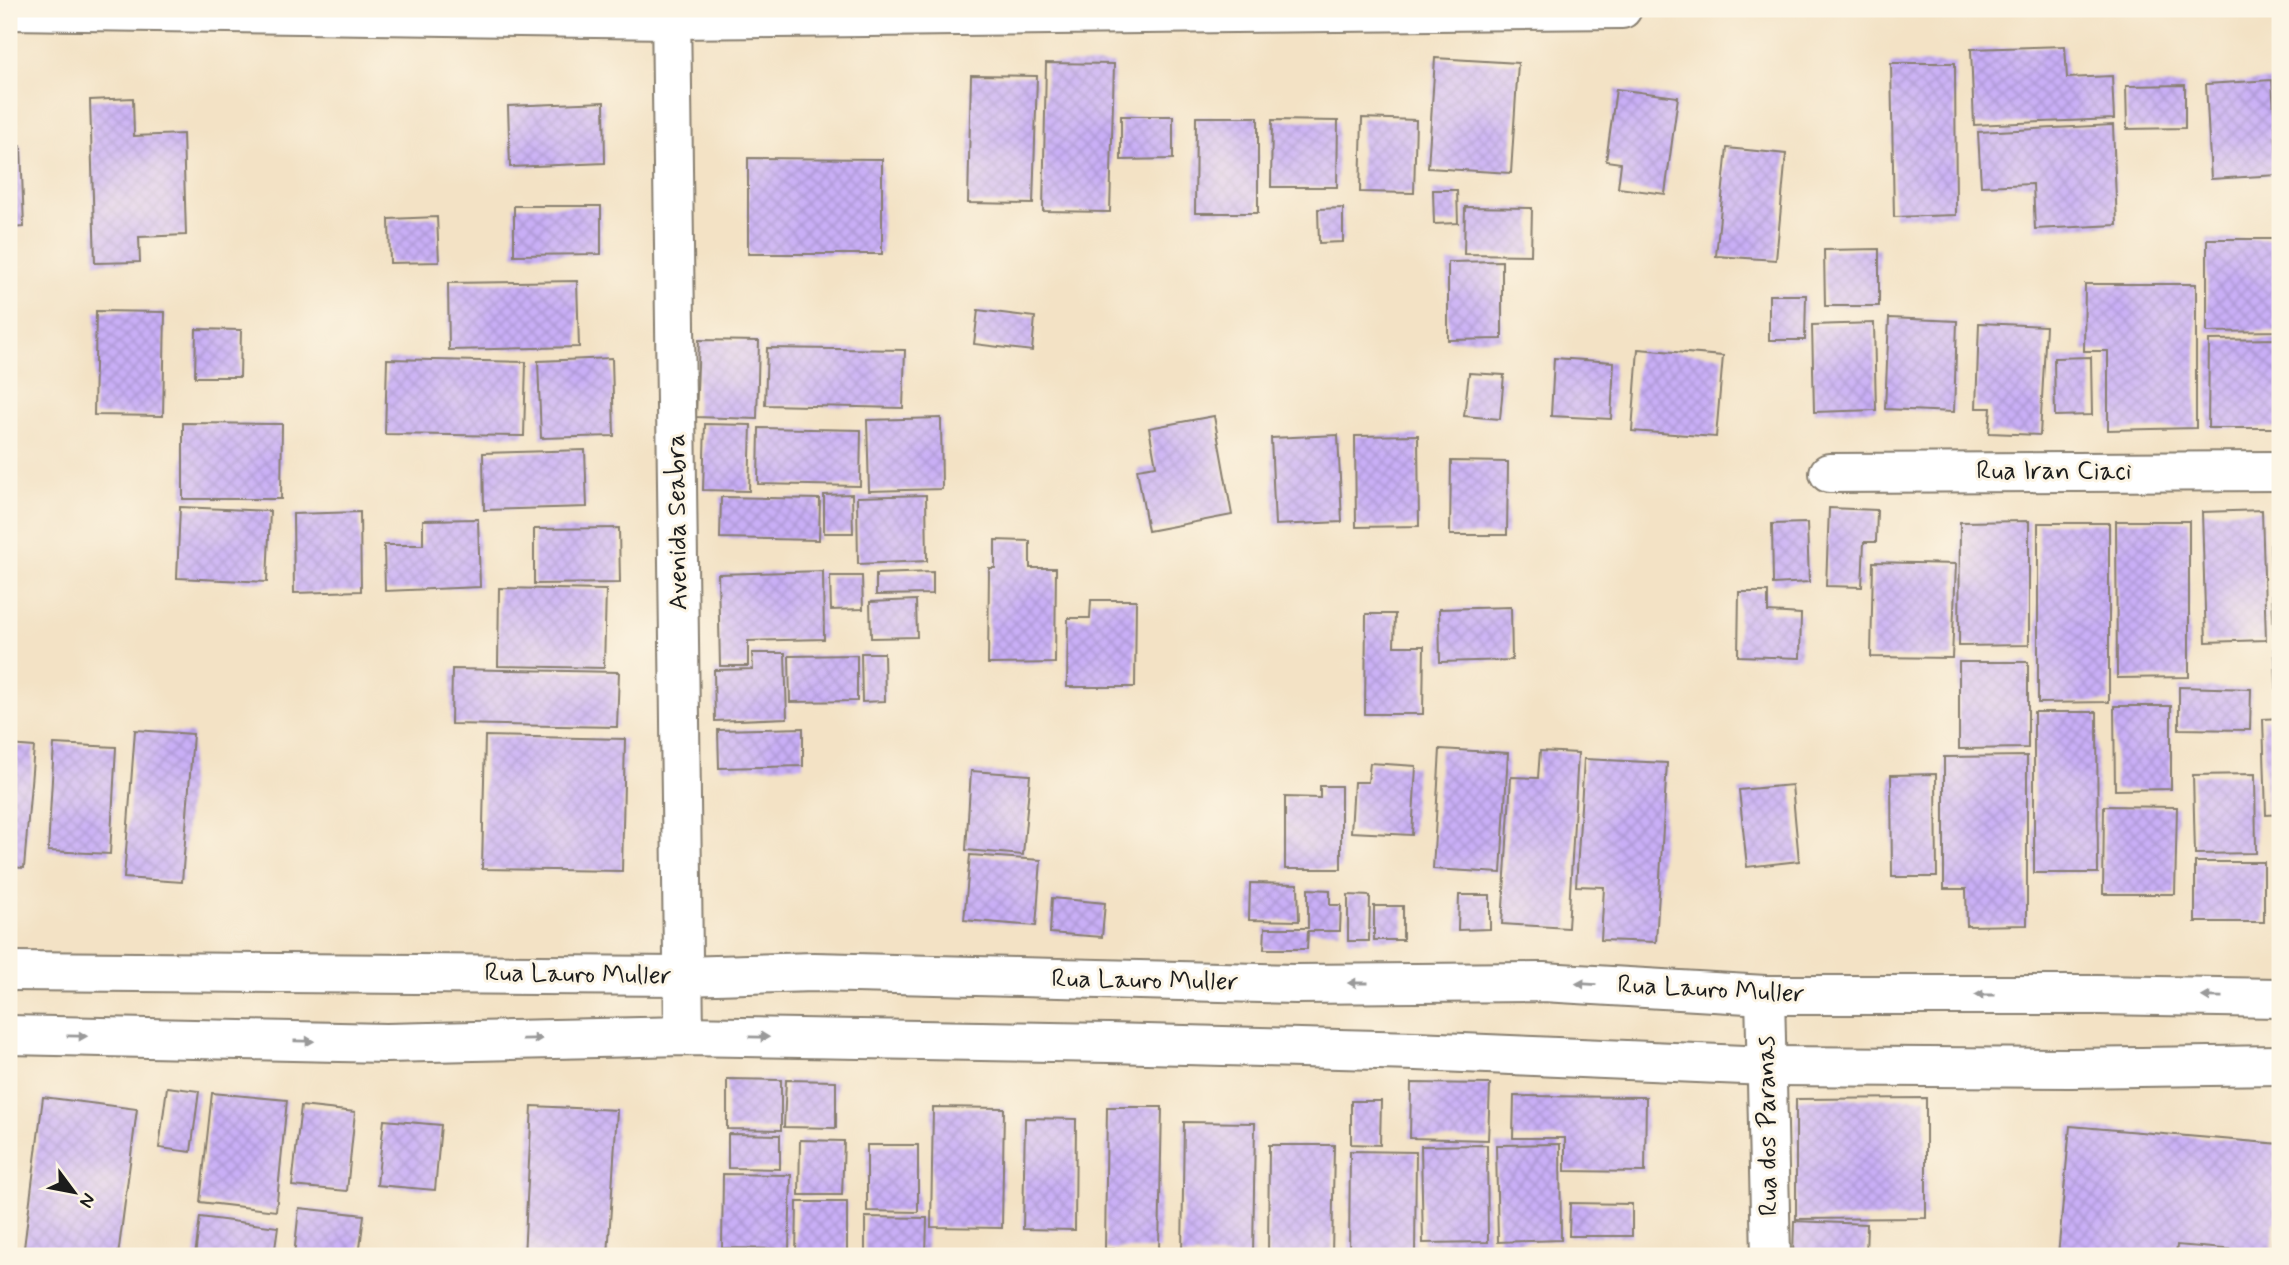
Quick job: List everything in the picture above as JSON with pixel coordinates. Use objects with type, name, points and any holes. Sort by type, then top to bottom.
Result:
[{"type":"street","points":[[9,10],[671,14],[1622,9]]},
{"type":"street","name":"Avenida Seabra","points":[[671,14],[684,1036]]},
{"type":"street","name":"Rua Iran Ciaci","points":[[1829,473],[2280,471]]},
{"type":"street","name":"Rua Lauro Muller","points":[[9,971],[684,976],[814,972],[1282,984],[1543,982],[1765,995],[2280,998]]},
{"type":"street","name":"Rua dos Paranas","points":[[1765,995],[1771,1256]]},
{"type":"street","points":[[9,1035],[386,1043],[684,1036],[1416,1051],[1767,1066],[2071,1068],[2280,1065]]},
{"type":"building","points":[[2065,46],[2067,78],[2112,76],[2114,119],[1974,125],[1971,49]]},
{"type":"building","points":[[1435,58],[1518,63],[1511,173],[1428,168]]},
{"type":"building","points":[[1046,63],[1114,64],[1110,212],[1043,211]]},
{"type":"building","points":[[1891,63],[1955,63],[1956,215],[1894,217]]},
{"type":"building","points":[[971,75],[1037,76],[1033,204],[968,203]]},
{"type":"building","points":[[2272,80],[2278,175],[2211,179],[2206,84]]},
{"type":"building","points":[[2185,85],[2185,128],[2127,129],[2126,86]]},
{"type":"building","points":[[1616,89],[1678,97],[1665,194],[1618,188],[1621,163],[1606,161]]},
{"type":"building","points":[[133,98],[134,136],[183,134],[186,235],[139,237],[140,262],[95,263],[90,100]]},
{"type":"building","points":[[604,102],[605,163],[510,167],[508,106]]},
{"type":"building","points":[[1121,116],[1173,116],[1173,159],[1121,160]]},
{"type":"building","points":[[1196,117],[1258,117],[1258,213],[1195,213]]},
{"type":"building","points":[[1362,118],[1416,120],[1414,193],[1360,192]]},
{"type":"building","points":[[1272,120],[1338,121],[1337,187],[1271,187]]},
{"type":"building","points":[[2113,125],[2117,225],[2035,229],[2033,184],[1981,186],[1978,132]]},
{"type":"building","points":[[9,146],[21,146],[24,227],[9,228]]},
{"type":"building","points":[[1727,148],[1786,154],[1776,260],[1716,256]]},
{"type":"building","points":[[748,158],[882,159],[882,254],[748,254]]},
{"type":"building","points":[[1433,190],[1457,190],[1458,223],[1434,224]]},
{"type":"building","points":[[514,206],[601,206],[601,254],[514,255]]},
{"type":"building","points":[[1465,207],[1532,208],[1531,255],[1464,254]]},
{"type":"building","points":[[1343,208],[1343,242],[1319,243],[1318,209]]},
{"type":"building","points":[[437,217],[439,262],[390,263],[389,219]]},
{"type":"building","points":[[2207,239],[2280,239],[2280,331],[2207,332]]},
{"type":"building","points":[[1879,249],[1879,306],[1825,306],[1824,250]]},
{"type":"building","points":[[1502,261],[1502,339],[1448,340],[1448,262]]},
{"type":"building","points":[[577,281],[579,347],[449,350],[448,283]]},
{"type":"building","points":[[2085,284],[2196,284],[2196,428],[2108,430],[2108,351],[2084,351]]},
{"type":"building","points":[[1769,295],[1806,295],[1805,340],[1769,340]]},
{"type":"building","points":[[978,310],[1035,317],[1032,351],[974,344]]},
{"type":"building","points":[[96,311],[165,312],[163,416],[94,415]]},
{"type":"building","points":[[1889,318],[1957,321],[1954,412],[1885,409]]},
{"type":"building","points":[[1874,323],[1876,410],[1814,412],[1812,325]]},
{"type":"building","points":[[1979,323],[2046,326],[2040,435],[1989,433],[1991,408],[1976,408]]},
{"type":"building","points":[[196,329],[241,330],[240,377],[195,377]]},
{"type":"building","points":[[2280,339],[2280,428],[2208,428],[2209,340]]},
{"type":"building","points":[[699,340],[759,341],[757,419],[696,417]]},
{"type":"building","points":[[767,348],[905,350],[903,408],[765,405]]},
{"type":"building","points":[[1638,349],[1723,356],[1716,437],[1632,431]]},
{"type":"building","points":[[2091,357],[2092,415],[2055,416],[2054,358]]},
{"type":"building","points":[[612,358],[614,436],[541,438],[538,361]]},
{"type":"building","points":[[1554,358],[1614,362],[1611,419],[1551,416]]},
{"type":"building","points":[[387,359],[526,362],[524,436],[385,434]]},
{"type":"building","points":[[1469,373],[1504,375],[1500,419],[1464,416]]},
{"type":"building","points":[[1214,416],[1232,515],[1148,531],[1137,469],[1156,466],[1149,428]]},
{"type":"building","points":[[941,418],[942,489],[869,491],[867,420]]},
{"type":"building","points":[[183,423],[282,424],[281,499],[183,499]]},
{"type":"building","points":[[705,424],[751,425],[749,491],[703,490]]},
{"type":"building","points":[[759,428],[861,430],[860,486],[758,484]]},
{"type":"building","points":[[1338,435],[1342,522],[1275,525],[1271,438]]},
{"type":"building","points":[[1418,435],[1419,526],[1356,527],[1355,436]]},
{"type":"building","points":[[585,450],[587,507],[484,510],[483,453]]},
{"type":"building","points":[[1451,461],[1508,462],[1507,535],[1450,535]]},
{"type":"building","points":[[852,494],[853,533],[824,533],[824,495]]},
{"type":"building","points":[[926,495],[927,561],[858,564],[857,497]]},
{"type":"building","points":[[721,497],[820,499],[819,540],[720,538]]},
{"type":"building","points":[[180,507],[270,511],[267,582],[177,578]]},
{"type":"building","points":[[1829,508],[1877,510],[1876,542],[1864,542],[1862,587],[1826,586]]},
{"type":"building","points":[[2262,510],[2266,640],[2206,642],[2202,512]]},
{"type":"building","points":[[360,512],[361,591],[294,593],[293,514]]},
{"type":"building","points":[[478,519],[480,587],[385,591],[384,545],[423,545],[423,520]]},
{"type":"building","points":[[2029,521],[2029,645],[1959,646],[1960,522]]},
{"type":"building","points":[[2116,521],[2189,521],[2189,677],[2117,678]]},
{"type":"building","points":[[1807,523],[1809,582],[1773,584],[1772,524]]},
{"type":"building","points":[[2038,523],[2109,523],[2109,702],[2038,703]]},
{"type":"building","points":[[619,528],[620,583],[534,584],[534,529]]},
{"type":"building","points":[[995,540],[1030,541],[1030,568],[1056,568],[1055,663],[988,664],[989,568],[995,568]]},
{"type":"building","points":[[2280,544],[2280,707],[2277,707],[2270,545]]},
{"type":"building","points":[[1873,562],[1956,564],[1952,658],[1871,657]]},
{"type":"building","points":[[823,571],[824,639],[748,641],[748,666],[720,666],[718,574]]},
{"type":"building","points":[[933,572],[933,594],[876,595],[876,574]]},
{"type":"building","points":[[830,576],[862,576],[863,609],[831,610]]},
{"type":"building","points":[[499,588],[606,590],[604,668],[498,666]]},
{"type":"building","points":[[1739,592],[1768,592],[1768,612],[1801,614],[1800,658],[1738,656]]},
{"type":"building","points":[[916,600],[917,637],[871,638],[870,602]]},
{"type":"building","points":[[1091,600],[1136,600],[1135,687],[1067,687],[1068,618],[1090,618]]},
{"type":"building","points":[[1511,607],[1512,660],[1440,662],[1439,609]]},
{"type":"building","points":[[1366,614],[1395,614],[1394,646],[1424,646],[1423,714],[1365,714]]},
{"type":"building","points":[[752,653],[785,653],[787,718],[715,721],[714,670],[753,669]]},
{"type":"building","points":[[861,653],[884,653],[885,701],[862,702]]},
{"type":"building","points":[[857,655],[857,701],[790,702],[789,656]]},
{"type":"building","points":[[1959,662],[2028,662],[2028,748],[1959,749]]},
{"type":"building","points":[[452,669],[619,672],[617,727],[451,724]]},
{"type":"building","points":[[2179,687],[2251,689],[2250,730],[2179,729]]},
{"type":"building","points":[[2114,706],[2171,706],[2171,789],[2115,790]]},
{"type":"building","points":[[2034,712],[2097,712],[2098,873],[2034,873]]},
{"type":"building","points":[[2280,718],[2280,814],[2266,815],[2263,719]]},
{"type":"building","points":[[803,728],[803,766],[719,768],[718,730]]},
{"type":"building","points":[[135,730],[193,734],[182,882],[124,878]]},
{"type":"building","points":[[485,736],[625,739],[622,871],[482,869]]},
{"type":"building","points":[[54,744],[116,747],[110,854],[48,851]]},
{"type":"building","points":[[9,745],[34,747],[24,868],[9,867]]},
{"type":"building","points":[[1440,749],[1508,753],[1501,873],[1433,869]]},
{"type":"building","points":[[1540,751],[1578,753],[1568,928],[1502,924],[1511,777],[1538,778]]},
{"type":"building","points":[[2027,756],[2027,925],[1967,926],[1966,889],[1944,889],[1944,757]]},
{"type":"building","points":[[1584,759],[1667,763],[1656,942],[1601,940],[1604,887],[1576,886]]},
{"type":"building","points":[[1370,763],[1416,766],[1412,835],[1351,832],[1354,782],[1368,782]]},
{"type":"building","points":[[971,771],[1030,775],[1023,855],[966,850]]},
{"type":"building","points":[[1936,774],[1937,877],[1892,877],[1891,775]]},
{"type":"building","points":[[2255,774],[2256,853],[2195,854],[2193,775]]},
{"type":"building","points":[[1792,785],[1799,861],[1747,867],[1739,790]]},
{"type":"building","points":[[1320,786],[1341,786],[1341,869],[1285,869],[1285,797],[1320,798]]},
{"type":"building","points":[[2104,806],[2177,807],[2175,894],[2103,894]]},
{"type":"building","points":[[970,855],[1041,860],[1036,926],[964,920]]},
{"type":"building","points":[[2195,862],[2264,862],[2264,922],[2195,922]]},
{"type":"building","points":[[1250,883],[1298,884],[1299,921],[1249,920]]},
{"type":"building","points":[[1308,889],[1330,890],[1330,905],[1341,905],[1340,931],[1308,931],[1307,949],[1264,949],[1265,928],[1308,928]]},
{"type":"building","points":[[1348,895],[1370,896],[1369,941],[1348,941]]},
{"type":"building","points":[[1459,895],[1490,895],[1490,929],[1458,930]]},
{"type":"building","points":[[1052,898],[1105,903],[1102,937],[1050,933]]},
{"type":"building","points":[[1374,906],[1403,906],[1403,940],[1374,940]]},
{"type":"building","points":[[727,1079],[781,1080],[781,1130],[727,1129]]},
{"type":"building","points":[[786,1080],[836,1081],[836,1128],[784,1127]]},
{"type":"building","points":[[1411,1083],[1490,1084],[1488,1140],[1410,1138]]},
{"type":"building","points":[[167,1087],[199,1091],[191,1152],[159,1148]]},
{"type":"building","points":[[212,1093],[287,1100],[276,1211],[200,1202]]},
{"type":"building","points":[[1514,1096],[1646,1097],[1645,1172],[1565,1171],[1565,1138],[1513,1138]]},
{"type":"building","points":[[43,1097],[137,1109],[118,1256],[23,1256]]},
{"type":"building","points":[[1926,1098],[1926,1218],[1796,1219],[1796,1099]]},
{"type":"building","points":[[1351,1101],[1381,1101],[1380,1145],[1351,1144]]},
{"type":"building","points":[[301,1106],[355,1112],[347,1191],[292,1186]]},
{"type":"building","points":[[532,1106],[617,1110],[608,1256],[524,1256]]},
{"type":"building","points":[[933,1107],[1004,1108],[1002,1228],[931,1227]]},
{"type":"building","points":[[1107,1107],[1162,1107],[1159,1249],[1105,1249]]},
{"type":"building","points":[[1025,1118],[1076,1119],[1075,1230],[1023,1229]]},
{"type":"building","points":[[384,1120],[441,1125],[435,1190],[377,1185]]},
{"type":"building","points":[[1184,1122],[1255,1123],[1253,1256],[1182,1256]]},
{"type":"building","points":[[2070,1126],[2280,1144],[2280,1223],[2274,1222],[2272,1253],[2177,1245],[2176,1256],[2058,1256]]},
{"type":"building","points":[[728,1134],[780,1135],[780,1169],[728,1168]]},
{"type":"building","points":[[800,1140],[844,1141],[842,1195],[799,1195]]},
{"type":"building","points":[[1560,1144],[1561,1240],[1498,1242],[1496,1145]]},
{"type":"building","points":[[867,1145],[918,1145],[918,1212],[867,1211]]},
{"type":"building","points":[[1269,1145],[1334,1145],[1332,1256],[1268,1256]]},
{"type":"building","points":[[1487,1145],[1488,1242],[1423,1243],[1421,1146]]},
{"type":"building","points":[[1350,1151],[1416,1152],[1415,1256],[1349,1256]]},
{"type":"building","points":[[723,1174],[791,1175],[789,1249],[722,1248]]},
{"type":"building","points":[[797,1202],[847,1202],[847,1256],[796,1256]]},
{"type":"building","points":[[1570,1203],[1632,1204],[1632,1236],[1569,1236]]},
{"type":"building","points":[[299,1208],[364,1215],[359,1256],[294,1256]]},
{"type":"building","points":[[200,1217],[278,1227],[274,1256],[195,1256]]},
{"type":"building","points":[[865,1217],[927,1218],[926,1256],[865,1256]]},
{"type":"building","points":[[1794,1221],[1867,1224],[1866,1256],[1793,1256]]},
{"type":"building","points":[[1422,1253],[1485,1254],[1485,1256],[1422,1256]]}]
